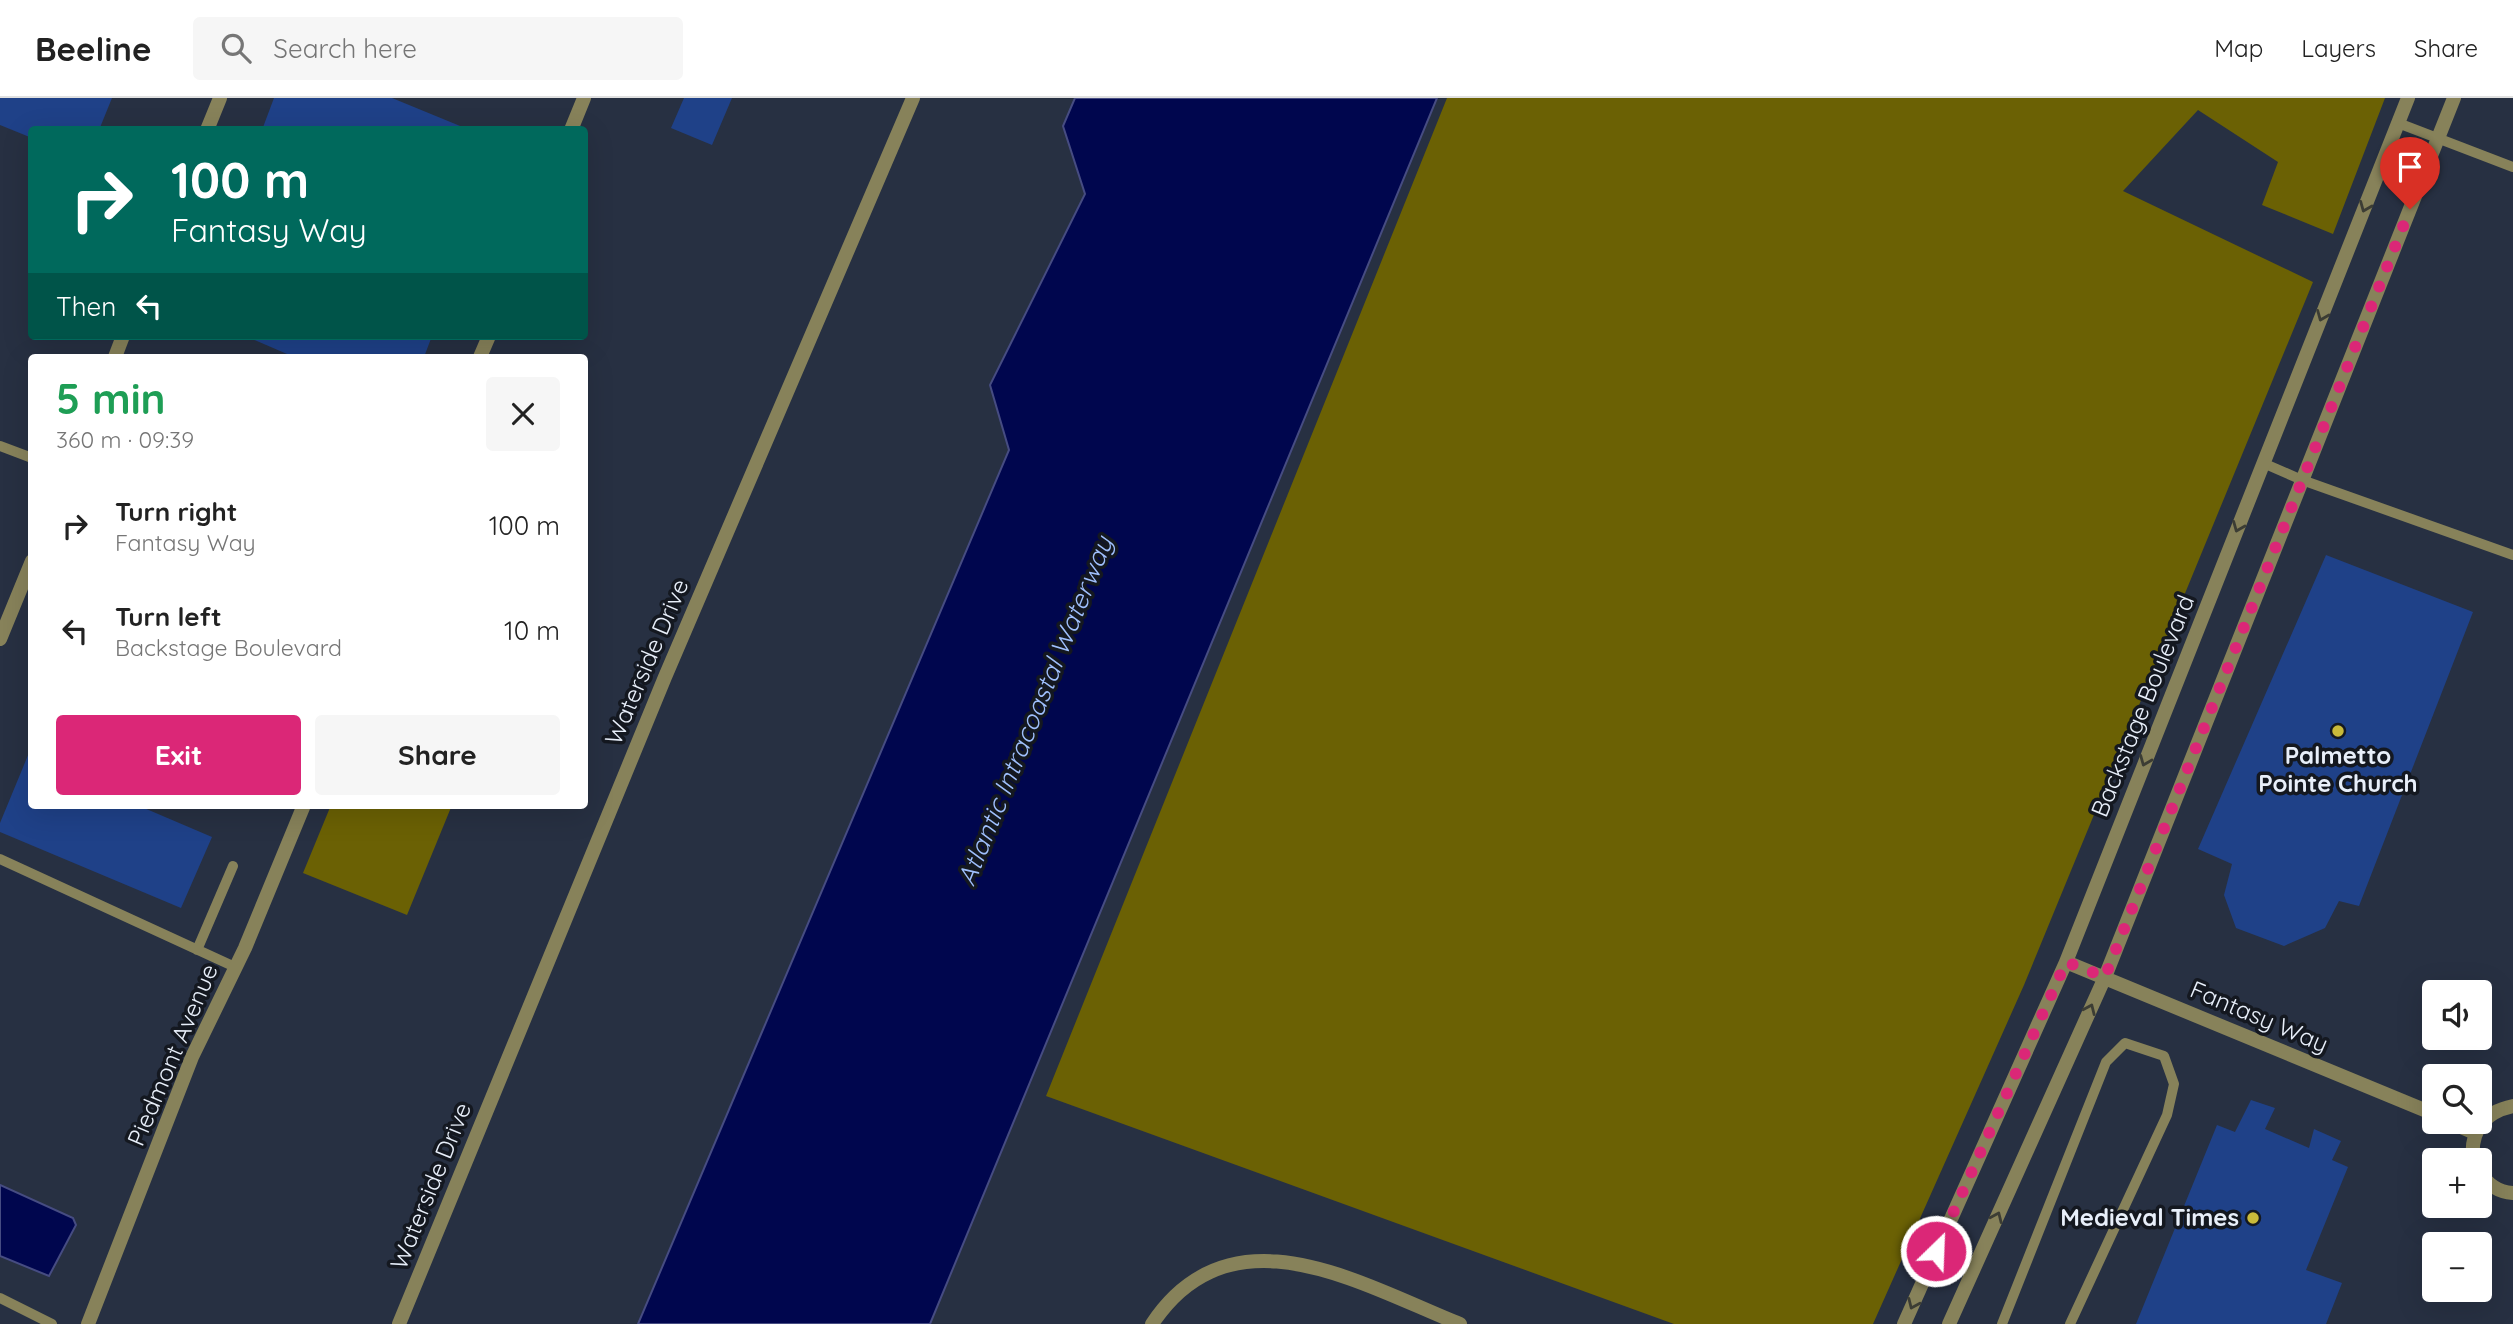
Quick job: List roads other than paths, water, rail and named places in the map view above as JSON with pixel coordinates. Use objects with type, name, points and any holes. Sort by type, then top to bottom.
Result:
[{"type":"street","points":[[209,126],[220,98]]},
{"type":"street","points":[[573,126],[584,98]]},
{"type":"street","name":"Waterside Drive","points":[[399,1324],[665,677],[913,98]]},
{"type":"street","name":"Backstage Boulevard","points":[[1904,1324],[2066,962],[2408,98]]},
{"type":"street","points":[[1950,1324],[2105,977],[2454,98]]},
{"type":"street","points":[[0,639],[28,571]]},
{"type":"street","name":"Piedmont Avenue","points":[[88,1324],[192,1057],[235,967],[302,809]]},
{"type":"street","name":"Fantasy Way","points":[[2066,962],[2422,1110]]},
{"type":"street","points":[[2492,1113],[2513,1106]]},
{"type":"street","points":[[2492,1185],[2503,1192],[2513,1193]]},
{"type":"street","points":[[1152,1324],[1164,1306],[1186,1285],[1222,1268],[1268,1259],[1311,1265],[1460,1324]]},
{"type":"lane","points":[[2398,122],[2513,167]]},
{"type":"lane","points":[[0,446],[28,456]]},
{"type":"lane","points":[[2263,463],[2302,480],[2513,555]]},
{"type":"lane","points":[[0,859],[235,967]]},
{"type":"lane","points":[[197,950],[233,866]]},
{"type":"lane","points":[[2002,1324],[2106,1062],[2124,1043],[2164,1056],[2174,1084],[2167,1115],[2070,1324]]},
{"type":"lane","points":[[0,1298],[52,1324]]},
{"type":"water","name":"Atlantic Intracoastal Waterway","points":[[1075,98],[1437,98],[930,1324],[638,1324],[1009,450],[990,385],[1085,194],[1063,126]]},
{"type":"water","points":[[0,1185],[73,1218],[76,1225],[49,1276],[0,1256]]},
{"type":"place","name":"Palmetto Pointe Church","points":[[2338,731]]},
{"type":"place","name":"Medieval Times","points":[[2253,1218]]}]
